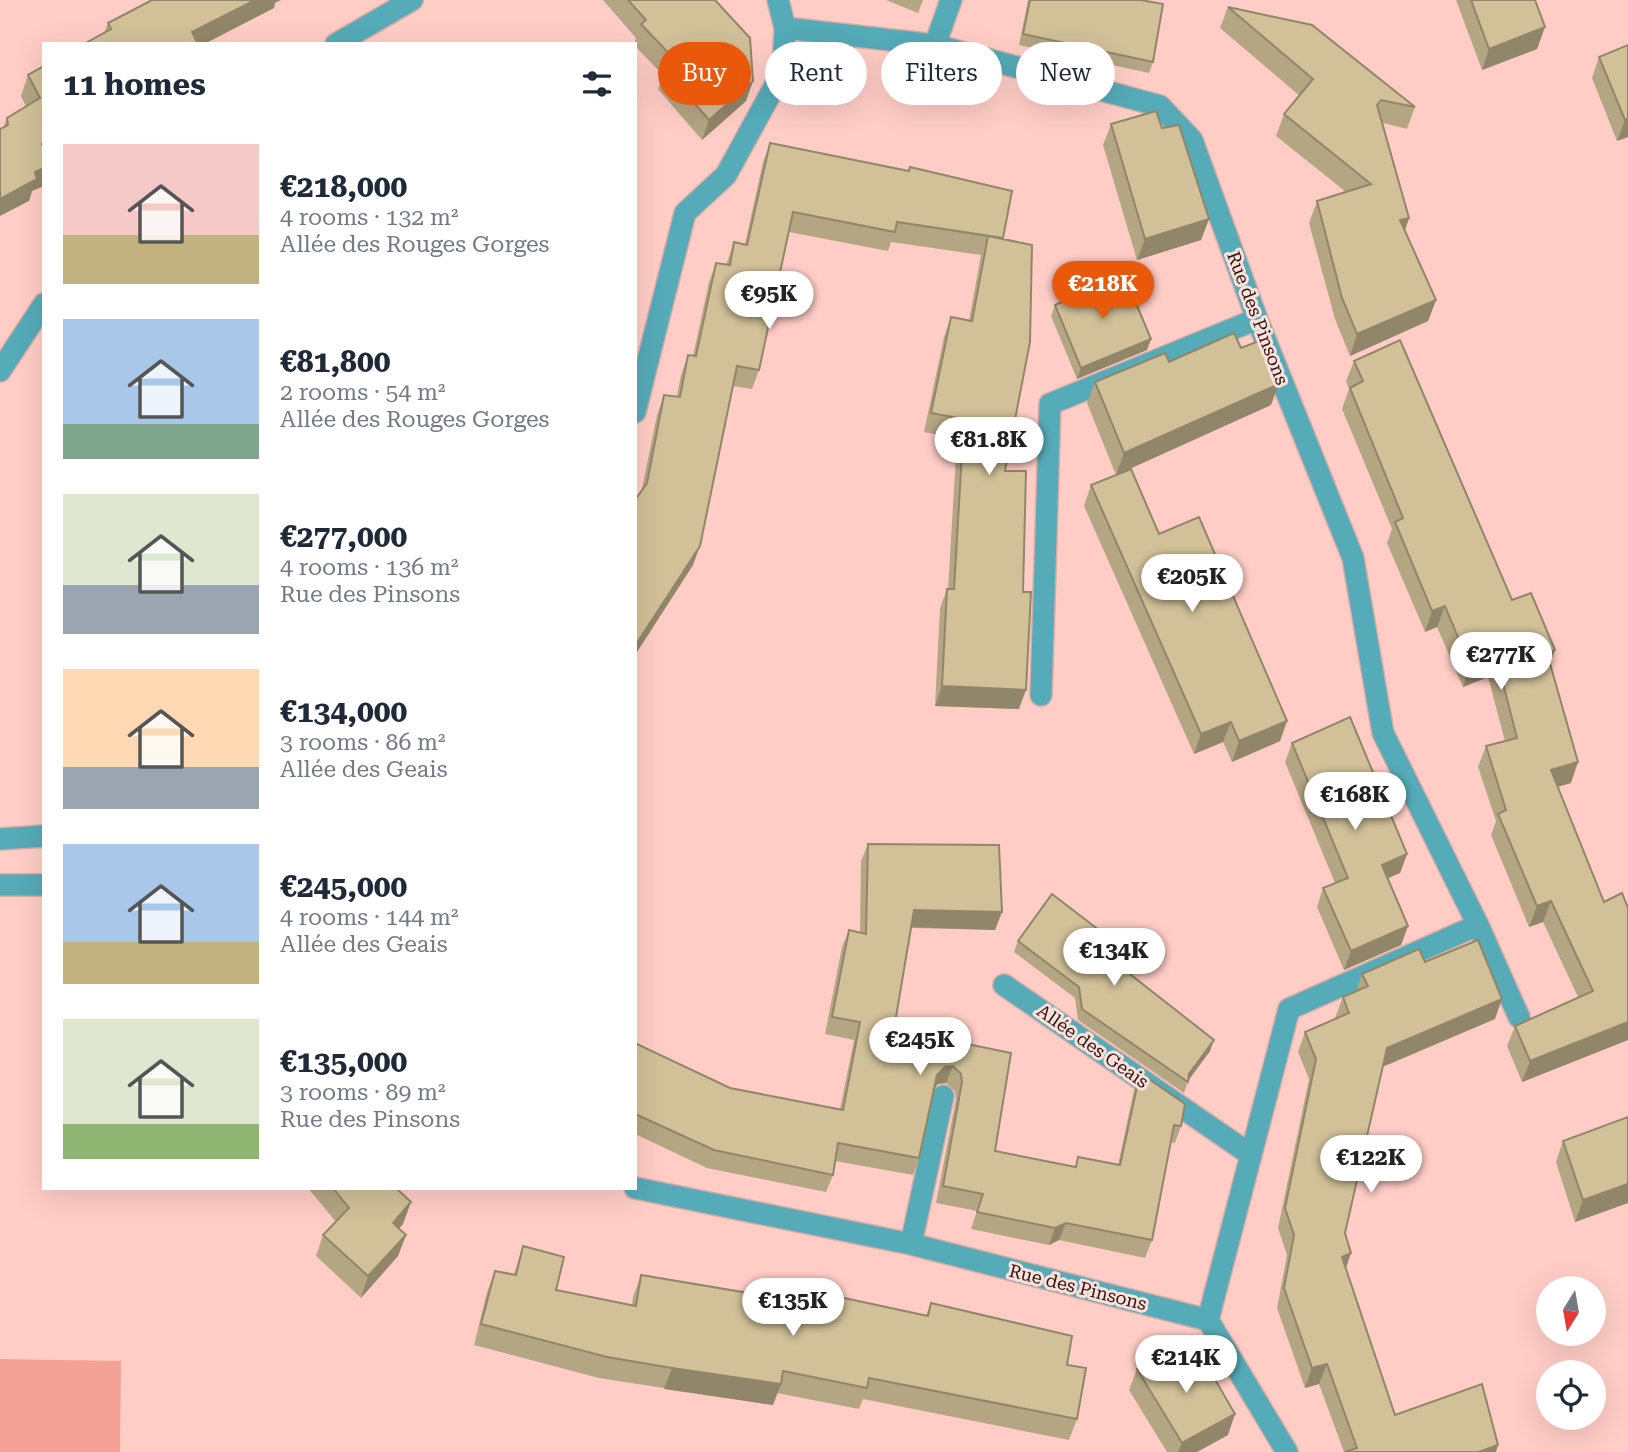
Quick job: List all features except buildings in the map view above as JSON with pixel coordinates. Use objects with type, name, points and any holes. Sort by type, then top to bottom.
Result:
[{"type":"street","points":[[339,42],[412,0]]},
{"type":"street","points":[[637,404],[685,213],[726,175],[783,71],[785,28],[778,0]]},
{"type":"street","points":[[936,42],[951,0]]},
{"type":"street","name":"Rue des Pinsons","points":[[785,28],[909,42]]},
{"type":"street","name":"Rue des Pinsons","points":[[1002,63],[1160,106],[1192,140],[1258,319],[1353,558],[1383,733],[1478,925],[1519,1017]]},
{"type":"street","points":[[0,372],[42,307]]},
{"type":"street","points":[[1041,695],[1050,404],[1258,319]]},
{"type":"street","points":[[0,839],[42,836]]},
{"type":"street","points":[[0,885],[42,885]]},
{"type":"street","points":[[1287,1452],[1208,1320],[1289,1009],[1478,925]]},
{"type":"street","name":"Allée des Geais","points":[[1004,985],[1251,1155]]},
{"type":"street","points":[[911,1244],[943,1096]]},
{"type":"street","name":"Rue des Pinsons","points":[[637,1188],[911,1244],[1208,1320]]},
{"type":"shaded area","points":[[0,1359],[121,1361],[120,1452],[0,1452]]}]
